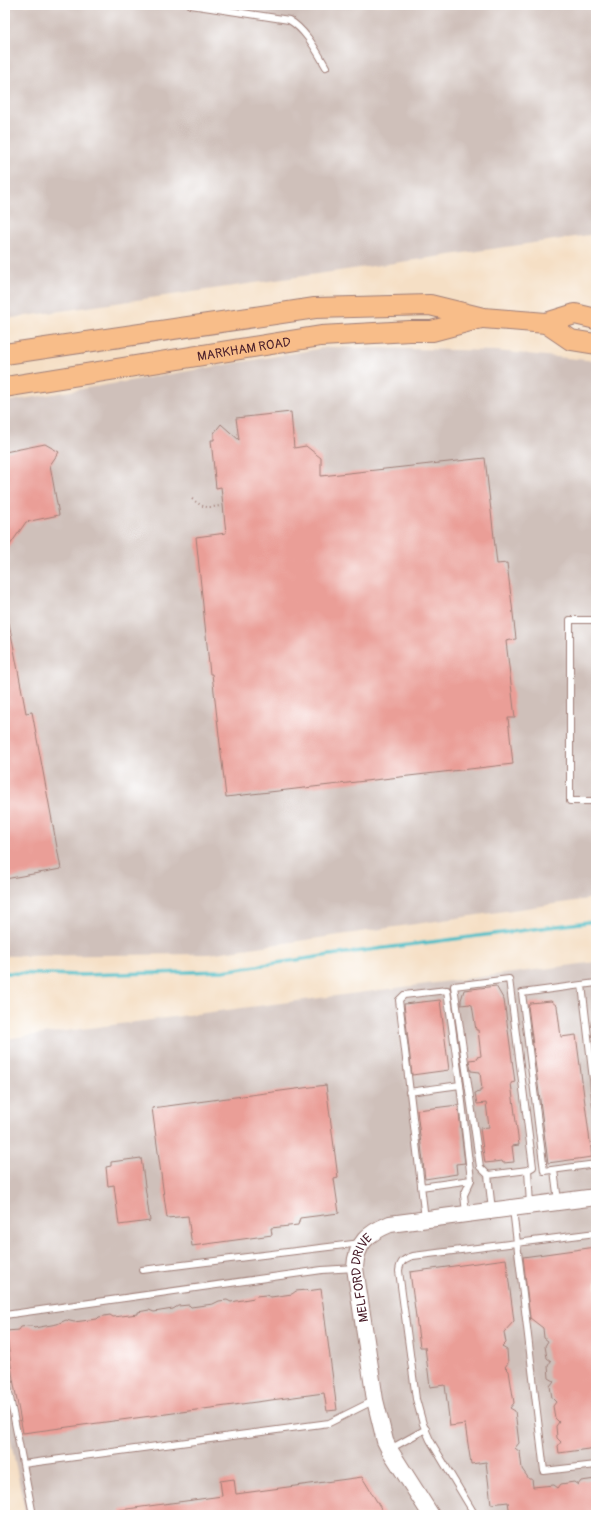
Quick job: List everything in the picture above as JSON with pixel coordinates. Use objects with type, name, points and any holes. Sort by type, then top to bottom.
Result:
[{"type":"main road","name":"MARKHAM ROAD","points":[[5,354],[315,308],[430,305],[483,318],[546,323],[575,314],[596,319]]},
{"type":"main road","name":"MARKHAM ROAD","points":[[5,387],[320,336],[410,331],[432,332],[483,318]]},
{"type":"main road","name":"MARKHAM ROAD","points":[[546,323],[571,340],[596,344]]},
{"type":"street","name":"MELFORD DRIVE","points":[[431,1515],[385,1441],[375,1400],[355,1268],[356,1256],[370,1234],[390,1224],[596,1196]]},
{"type":"lane","points":[[191,5],[289,20],[298,26],[303,32],[326,67]]},
{"type":"lane","points":[[596,620],[570,620],[570,801],[596,801]]},
{"type":"lane","points":[[488,1175],[528,1170],[533,1167],[509,979],[454,986],[480,1167],[488,1175],[492,1210]]},
{"type":"lane","points":[[596,983],[522,993],[544,1171],[596,1164]]},
{"type":"lane","points":[[582,985],[596,1105]]},
{"type":"lane","points":[[425,1219],[399,1000],[404,995],[447,990],[471,1180],[464,1195],[466,1213]]},
{"type":"lane","points":[[409,1092],[460,1085]]},
{"type":"lane","points":[[528,1170],[530,1205]]},
{"type":"lane","points":[[554,1170],[558,1201]]},
{"type":"lane","points":[[421,1187],[471,1180]]},
{"type":"lane","points":[[513,1207],[544,1471],[596,1465]]},
{"type":"lane","points":[[475,1515],[426,1430],[416,1399],[398,1271],[400,1263],[404,1259],[413,1256],[596,1233]]},
{"type":"lane","points":[[142,1270],[363,1243]]},
{"type":"lane","points":[[5,1315],[322,1270],[355,1268]]},
{"type":"lane","points":[[5,1372],[33,1515]]},
{"type":"lane","points":[[23,1464],[329,1423],[375,1400]]},
{"type":"lane","points":[[389,1449],[426,1430]]},
{"type":"path","points":[[192,499],[202,507],[208,508],[220,506]]},
{"type":"shaded area","points":[[5,5],[596,5],[596,234],[5,319]]},
{"type":"shaded area","points":[[330,347],[496,351],[596,361],[596,898],[209,954],[5,956],[5,402]]},
{"type":"shaded area","points":[[596,962],[596,1515],[26,1515],[5,1413],[5,1039]]},
{"type":"building","points":[[291,412],[294,448],[306,446],[321,458],[321,476],[485,458],[497,564],[507,563],[516,639],[506,641],[515,718],[508,718],[513,764],[226,797],[212,674],[210,674],[196,537],[226,533],[221,487],[216,488],[211,440],[214,440],[214,433],[221,424],[239,440],[236,418]]},
{"type":"building","points":[[45,444],[59,452],[50,465],[59,515],[26,522],[5,552],[5,452]]},
{"type":"building","points":[[5,623],[9,623],[26,713],[32,712],[61,869],[5,879]]},
{"type":"building","points":[[496,986],[504,1000],[515,1082],[511,1083],[519,1145],[512,1146],[514,1162],[503,1163],[502,1161],[485,1163],[480,1128],[489,1127],[486,1103],[477,1104],[475,1093],[482,1090],[480,1072],[471,1071],[469,1060],[478,1059],[477,1057],[481,1056],[478,1030],[476,1030],[472,1005],[461,1005],[461,1000],[464,990]]},
{"type":"building","points":[[440,1000],[449,1070],[412,1075],[404,1004]]},
{"type":"building","points":[[551,1001],[557,1006],[561,1037],[576,1035],[592,1157],[548,1163],[528,1006],[530,1003]]},
{"type":"building","points":[[326,1085],[338,1178],[334,1179],[339,1213],[300,1218],[298,1225],[271,1228],[272,1235],[192,1246],[188,1216],[167,1218],[152,1108]]},
{"type":"building","points":[[458,1105],[465,1163],[456,1164],[457,1174],[425,1179],[417,1110]]},
{"type":"building","points":[[141,1158],[150,1221],[119,1225],[114,1185],[108,1186],[106,1167],[111,1166],[111,1162]]},
{"type":"building","points":[[596,1247],[596,1448],[559,1453],[558,1446],[561,1442],[557,1438],[556,1426],[559,1422],[555,1418],[553,1406],[556,1402],[552,1398],[550,1386],[554,1381],[549,1378],[548,1366],[551,1361],[547,1358],[545,1346],[548,1341],[544,1338],[543,1328],[530,1318],[523,1257]]},
{"type":"building","points":[[506,1259],[514,1321],[504,1332],[506,1343],[502,1347],[507,1350],[508,1363],[505,1367],[509,1371],[514,1403],[510,1408],[515,1411],[519,1443],[515,1448],[520,1452],[522,1469],[529,1479],[532,1479],[533,1487],[554,1485],[558,1488],[561,1484],[574,1482],[578,1485],[581,1481],[596,1479],[596,1515],[510,1515],[508,1502],[491,1504],[486,1462],[471,1464],[465,1424],[450,1426],[445,1385],[430,1387],[425,1347],[420,1347],[410,1272]]},
{"type":"building","points":[[321,1289],[337,1410],[327,1411],[324,1393],[23,1433],[6,1331],[19,1330],[21,1327],[28,1326],[32,1326],[34,1328],[57,1324],[66,1320],[74,1322],[97,1319],[99,1317],[110,1315],[113,1317],[138,1314],[138,1312],[149,1310],[154,1312],[173,1309],[178,1306],[189,1305],[191,1307],[213,1304],[219,1301],[227,1300],[231,1302],[254,1298],[256,1296],[266,1295],[271,1297],[292,1294],[296,1291]]},
{"type":"building","points":[[362,1477],[385,1515],[121,1515],[120,1510],[222,1496],[220,1481],[234,1479],[236,1494]]},
{"type":"waterway","points":[[5,973],[82,975],[223,971],[330,955],[596,921]]}]
